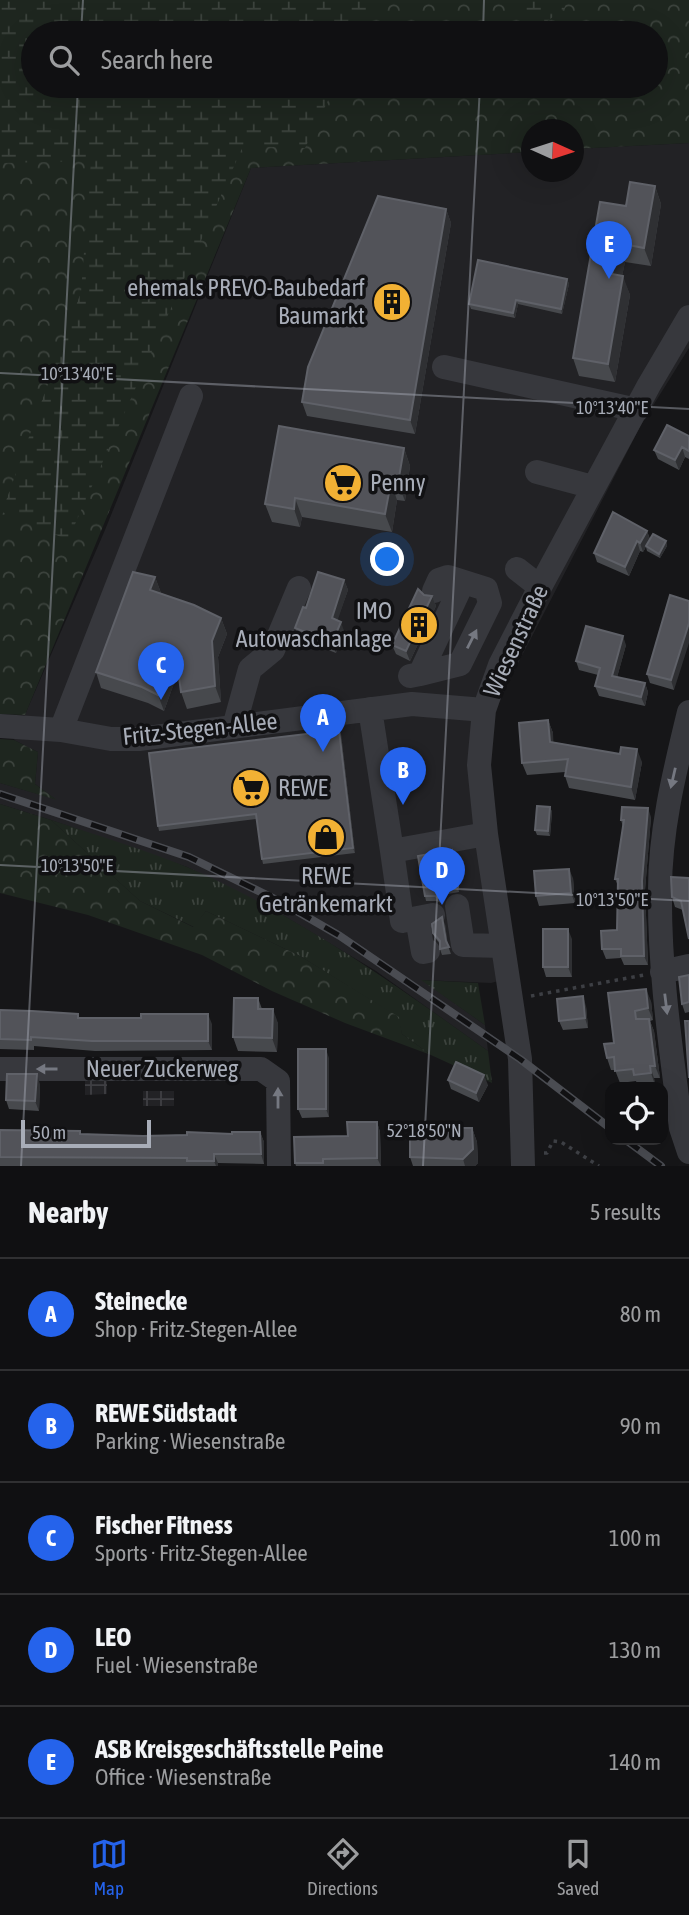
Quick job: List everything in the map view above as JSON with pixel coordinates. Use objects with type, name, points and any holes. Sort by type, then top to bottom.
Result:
[{"type":"street","name":"Wiesenstraße","points":[[523,1166],[520,1059],[486,834],[479,765],[484,710],[500,665],[540,587],[689,317]]},
{"type":"street","points":[[444,368],[637,410]]},
{"type":"street","points":[[61,730],[191,396]]},
{"type":"street","points":[[537,472],[593,488]]},
{"type":"street","points":[[517,569],[540,587]]},
{"type":"street","points":[[411,669],[460,664],[490,603],[486,589],[448,577],[439,580],[434,591]]},
{"type":"street","points":[[412,704],[411,669],[463,582]]},
{"type":"street","points":[[234,727],[250,669],[273,650],[299,588]]},
{"type":"street","name":"Fritz-Stegen-Allee","points":[[0,726],[61,730],[111,739],[139,739],[412,704],[484,710]]},
{"type":"street","points":[[370,709],[402,922],[441,912]]},
{"type":"street","points":[[689,712],[669,797],[660,887],[662,972],[681,1128],[689,1152]]},
{"type":"street","points":[[392,851],[435,849],[486,834]]},
{"type":"street","points":[[441,912],[461,945],[503,946]]},
{"type":"street","points":[[428,951],[424,952],[441,912]]},
{"type":"street","points":[[662,972],[689,966]]},
{"type":"street","name":"Neuer Zuckerweg","points":[[0,1069],[261,1069],[278,1081],[279,1166]]},
{"type":"path","points":[[512,999],[662,972]]},
{"type":"path","points":[[547,1153],[553,1141],[561,1142],[599,1166]]},
{"type":"shaded area","points":[[689,143],[689,348],[641,425],[495,708],[489,759],[513,977],[491,983],[422,980],[485,1025],[488,1051],[376,971],[276,911],[187,867],[0,804],[0,783],[55,799],[35,784],[38,752],[14,740],[105,530],[251,168],[521,153],[521,182],[584,182],[584,148]]},
{"type":"shaded area","points":[[85,1079],[107,1079],[107,1094],[85,1095]]},
{"type":"shaded area","points":[[143,1091],[174,1091],[174,1106],[143,1106]]},
{"type":"green space","points":[[0,0],[689,0],[689,143],[584,148],[584,119],[521,119],[521,153],[251,168],[25,715],[0,714]]},
{"type":"green space","points":[[0,0],[376,0],[366,21],[21,21],[21,98],[329,98],[305,148],[243,146],[68,540],[2,512],[81,292],[91,161],[0,163]]},
{"type":"green space","points":[[520,0],[567,0],[564,9],[547,21],[528,21]]},
{"type":"green space","points":[[0,739],[14,740],[38,752],[35,784],[57,800],[0,783]]},
{"type":"green space","points":[[0,804],[51,820],[140,901],[193,927],[206,911],[300,956],[399,1017],[402,1034],[431,1055],[345,1023],[272,991],[202,955],[88,915],[0,893]]},
{"type":"green space","points":[[51,820],[187,867],[305,928],[379,975],[488,1051],[492,1083],[431,1055],[402,1034],[398,1017],[300,956],[206,911],[194,927],[140,901]]},
{"type":"green space","points":[[421,980],[478,983],[485,1025]]},
{"type":"building","points":[[630,182],[655,186],[644,248],[618,243],[612,274],[623,276],[608,364],[573,358],[600,202],[626,206]]},
{"type":"building","name":"ehemals PREVO-Baubedarf Baumarkt","points":[[378,196],[446,209],[410,420],[302,402],[308,367]]},
{"type":"building","points":[[478,260],[567,279],[561,309],[516,300],[513,313],[469,304]]},
{"type":"building","points":[[667,425],[689,436],[689,451],[682,447],[675,460],[654,450]]},
{"type":"building","name":"Penny","points":[[279,426],[404,448],[398,483],[391,482],[385,514],[295,498],[294,509],[265,504]]},
{"type":"building","points":[[613,512],[647,531],[640,543],[637,541],[625,567],[594,553]]},
{"type":"building","points":[[653,534],[666,541],[659,554],[646,546]]},
{"type":"building","points":[[133,572],[155,577],[150,590],[194,605],[221,618],[212,641],[215,686],[181,692],[175,648],[158,695],[96,672]]},
{"type":"building","points":[[318,572],[344,580],[332,618],[341,622],[332,643],[295,628],[303,607],[306,608]]},
{"type":"building","points":[[418,589],[424,595],[432,596],[406,651],[392,645]]},
{"type":"building","points":[[670,595],[689,601],[689,623],[671,680],[647,674]]},
{"type":"building","points":[[586,626],[623,636],[612,676],[645,683],[641,697],[595,686],[600,668],[576,661]]},
{"type":"building","points":[[548,720],[550,742],[620,754],[621,747],[637,749],[631,787],[565,776],[568,759],[522,763],[519,723]]},
{"type":"building","name":"REWE","points":[[339,730],[353,848],[262,859],[256,814],[158,826],[149,753]]},
{"type":"building","points":[[537,806],[550,807],[548,831],[535,830]]},
{"type":"building","points":[[622,807],[648,808],[642,881],[644,956],[621,956],[621,949],[602,949],[601,931],[617,930],[618,879],[615,879],[624,820],[621,820]]},
{"type":"building","points":[[452,850],[458,887],[447,889],[441,899],[425,896],[418,856]]},
{"type":"building","points":[[569,869],[571,893],[536,896],[534,871]]},
{"type":"building","points":[[671,877],[689,878],[689,939],[681,901],[672,897]]},
{"type":"building","points":[[442,917],[449,947],[440,949],[440,941],[433,933],[432,924]]},
{"type":"building","points":[[543,929],[568,929],[568,967],[543,967]]},
{"type":"building","points":[[689,975],[689,1002],[682,1004],[679,977]]},
{"type":"building","points":[[646,989],[648,1008],[635,1011],[636,1019],[649,1019],[655,1066],[650,1066],[651,1073],[634,1075],[633,1069],[615,1071],[614,1057],[607,1058],[604,1044],[614,1043],[608,993]]},
{"type":"building","points":[[583,996],[585,1018],[559,1021],[557,999]]},
{"type":"building","points":[[234,998],[258,998],[258,1009],[273,1009],[272,1038],[233,1037]]},
{"type":"building","points":[[0,1010],[78,1014],[78,1018],[208,1014],[208,1041],[92,1041],[31,1037],[31,1040],[0,1039]]},
{"type":"building","points":[[685,1021],[689,1021],[689,1078]]},
{"type":"building","points":[[298,1049],[326,1049],[326,1109],[298,1109]]},
{"type":"building","points":[[456,1062],[484,1075],[476,1093],[448,1080]]},
{"type":"building","points":[[7,1074],[37,1074],[35,1101],[6,1100]]},
{"type":"building","points":[[347,1122],[377,1122],[377,1158],[323,1159],[323,1163],[295,1163],[294,1137],[348,1136]]},
{"type":"building","points":[[410,1128],[472,1128],[473,1149],[463,1159],[410,1157]]},
{"type":"building","points":[[0,1130],[80,1131],[80,1134],[143,1136],[187,1135],[187,1132],[260,1132],[261,1154],[214,1154],[214,1161],[187,1161],[187,1158],[0,1157]]},
{"type":"railway","points":[[0,794],[189,857],[281,902],[340,936],[520,1059],[605,1124]]},
{"type":"railway","points":[[633,1145],[661,1166]]},
{"type":"place","name":"ASB Kreisgeschäftsstelle Peine","points":[[609,279]]},
{"type":"place","name":"ehemals PREVO-Baubedarf Baumarkt","points":[[392,302]]},
{"type":"place","name":"Penny","points":[[343,483]]},
{"type":"place","name":"IMO Autowaschanlage","points":[[419,625]]},
{"type":"place","name":"Fischer Fitness","points":[[161,700]]},
{"type":"place","name":"Steinecke","points":[[323,752]]},
{"type":"place","name":"REWE","points":[[251,788]]},
{"type":"place","name":"REWE Südstadt","points":[[403,805]]},
{"type":"place","name":"REWE Getränkemarkt","points":[[326,837]]},
{"type":"place","name":"LEO","points":[[442,905]]}]
